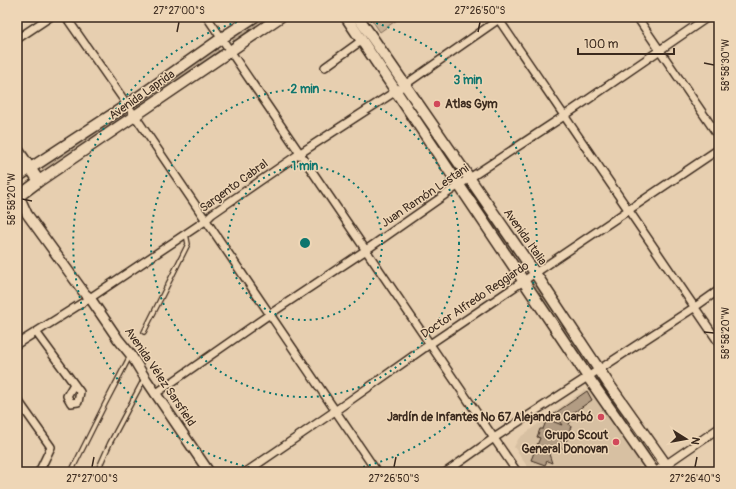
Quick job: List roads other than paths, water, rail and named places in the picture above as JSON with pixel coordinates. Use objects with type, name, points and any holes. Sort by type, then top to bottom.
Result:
[{"type":"main road","name":"Avenida Laprida","points":[[17,177],[127,105],[254,17]]},
{"type":"main road","name":"Avenida Laprida","points":[[21,201],[39,181],[280,17]]},
{"type":"main road","name":"Avenida Italia","points":[[346,17],[588,377],[654,472]]},
{"type":"main road","name":"Avenida Italia","points":[[358,17],[535,273],[599,370],[668,468]]},
{"type":"main road","points":[[17,149],[39,181]]},
{"type":"street","points":[[17,39],[50,17]]},
{"type":"street","points":[[66,17],[377,472]]},
{"type":"street","points":[[207,17],[517,472]]},
{"type":"street","points":[[637,17],[719,137]]},
{"type":"street","name":"Juan Ramón Lestani","points":[[155,394],[469,178],[564,116],[708,17]]},
{"type":"street","points":[[499,18],[719,343]]},
{"type":"street","name":"Sargento Cabral","points":[[17,344],[90,298],[299,154],[396,91],[499,18]]},
{"type":"street","points":[[325,67],[361,41]]},
{"type":"street","name":"Doctor Alfredo Reggiardo","points":[[246,472],[430,344],[719,149]]},
{"type":"street","name":"Avenida Vélez Sarsfield","points":[[21,201],[88,292],[90,298],[118,339],[131,355],[155,394],[209,472]]},
{"type":"street","points":[[446,472],[494,438],[719,290]]},
{"type":"street","points":[[36,332],[74,384]]},
{"type":"street","points":[[17,399],[51,447],[39,472]]},
{"type":"street","points":[[654,472],[668,468],[719,428]]},
{"type":"lane","points":[[144,332],[188,244],[186,233]]},
{"type":"lane","points":[[71,472],[131,355]]},
{"type":"lane","points":[[97,472],[110,443],[145,378]]},
{"type":"place","name":"Atlas Gym","points":[[437,104]]},
{"type":"place","name":"Jardín de Infantes Nº 67 Alejandra Carbó","points":[[601,417]]},
{"type":"place","name":"Grupo Scout General Donovan","points":[[616,442]]}]
